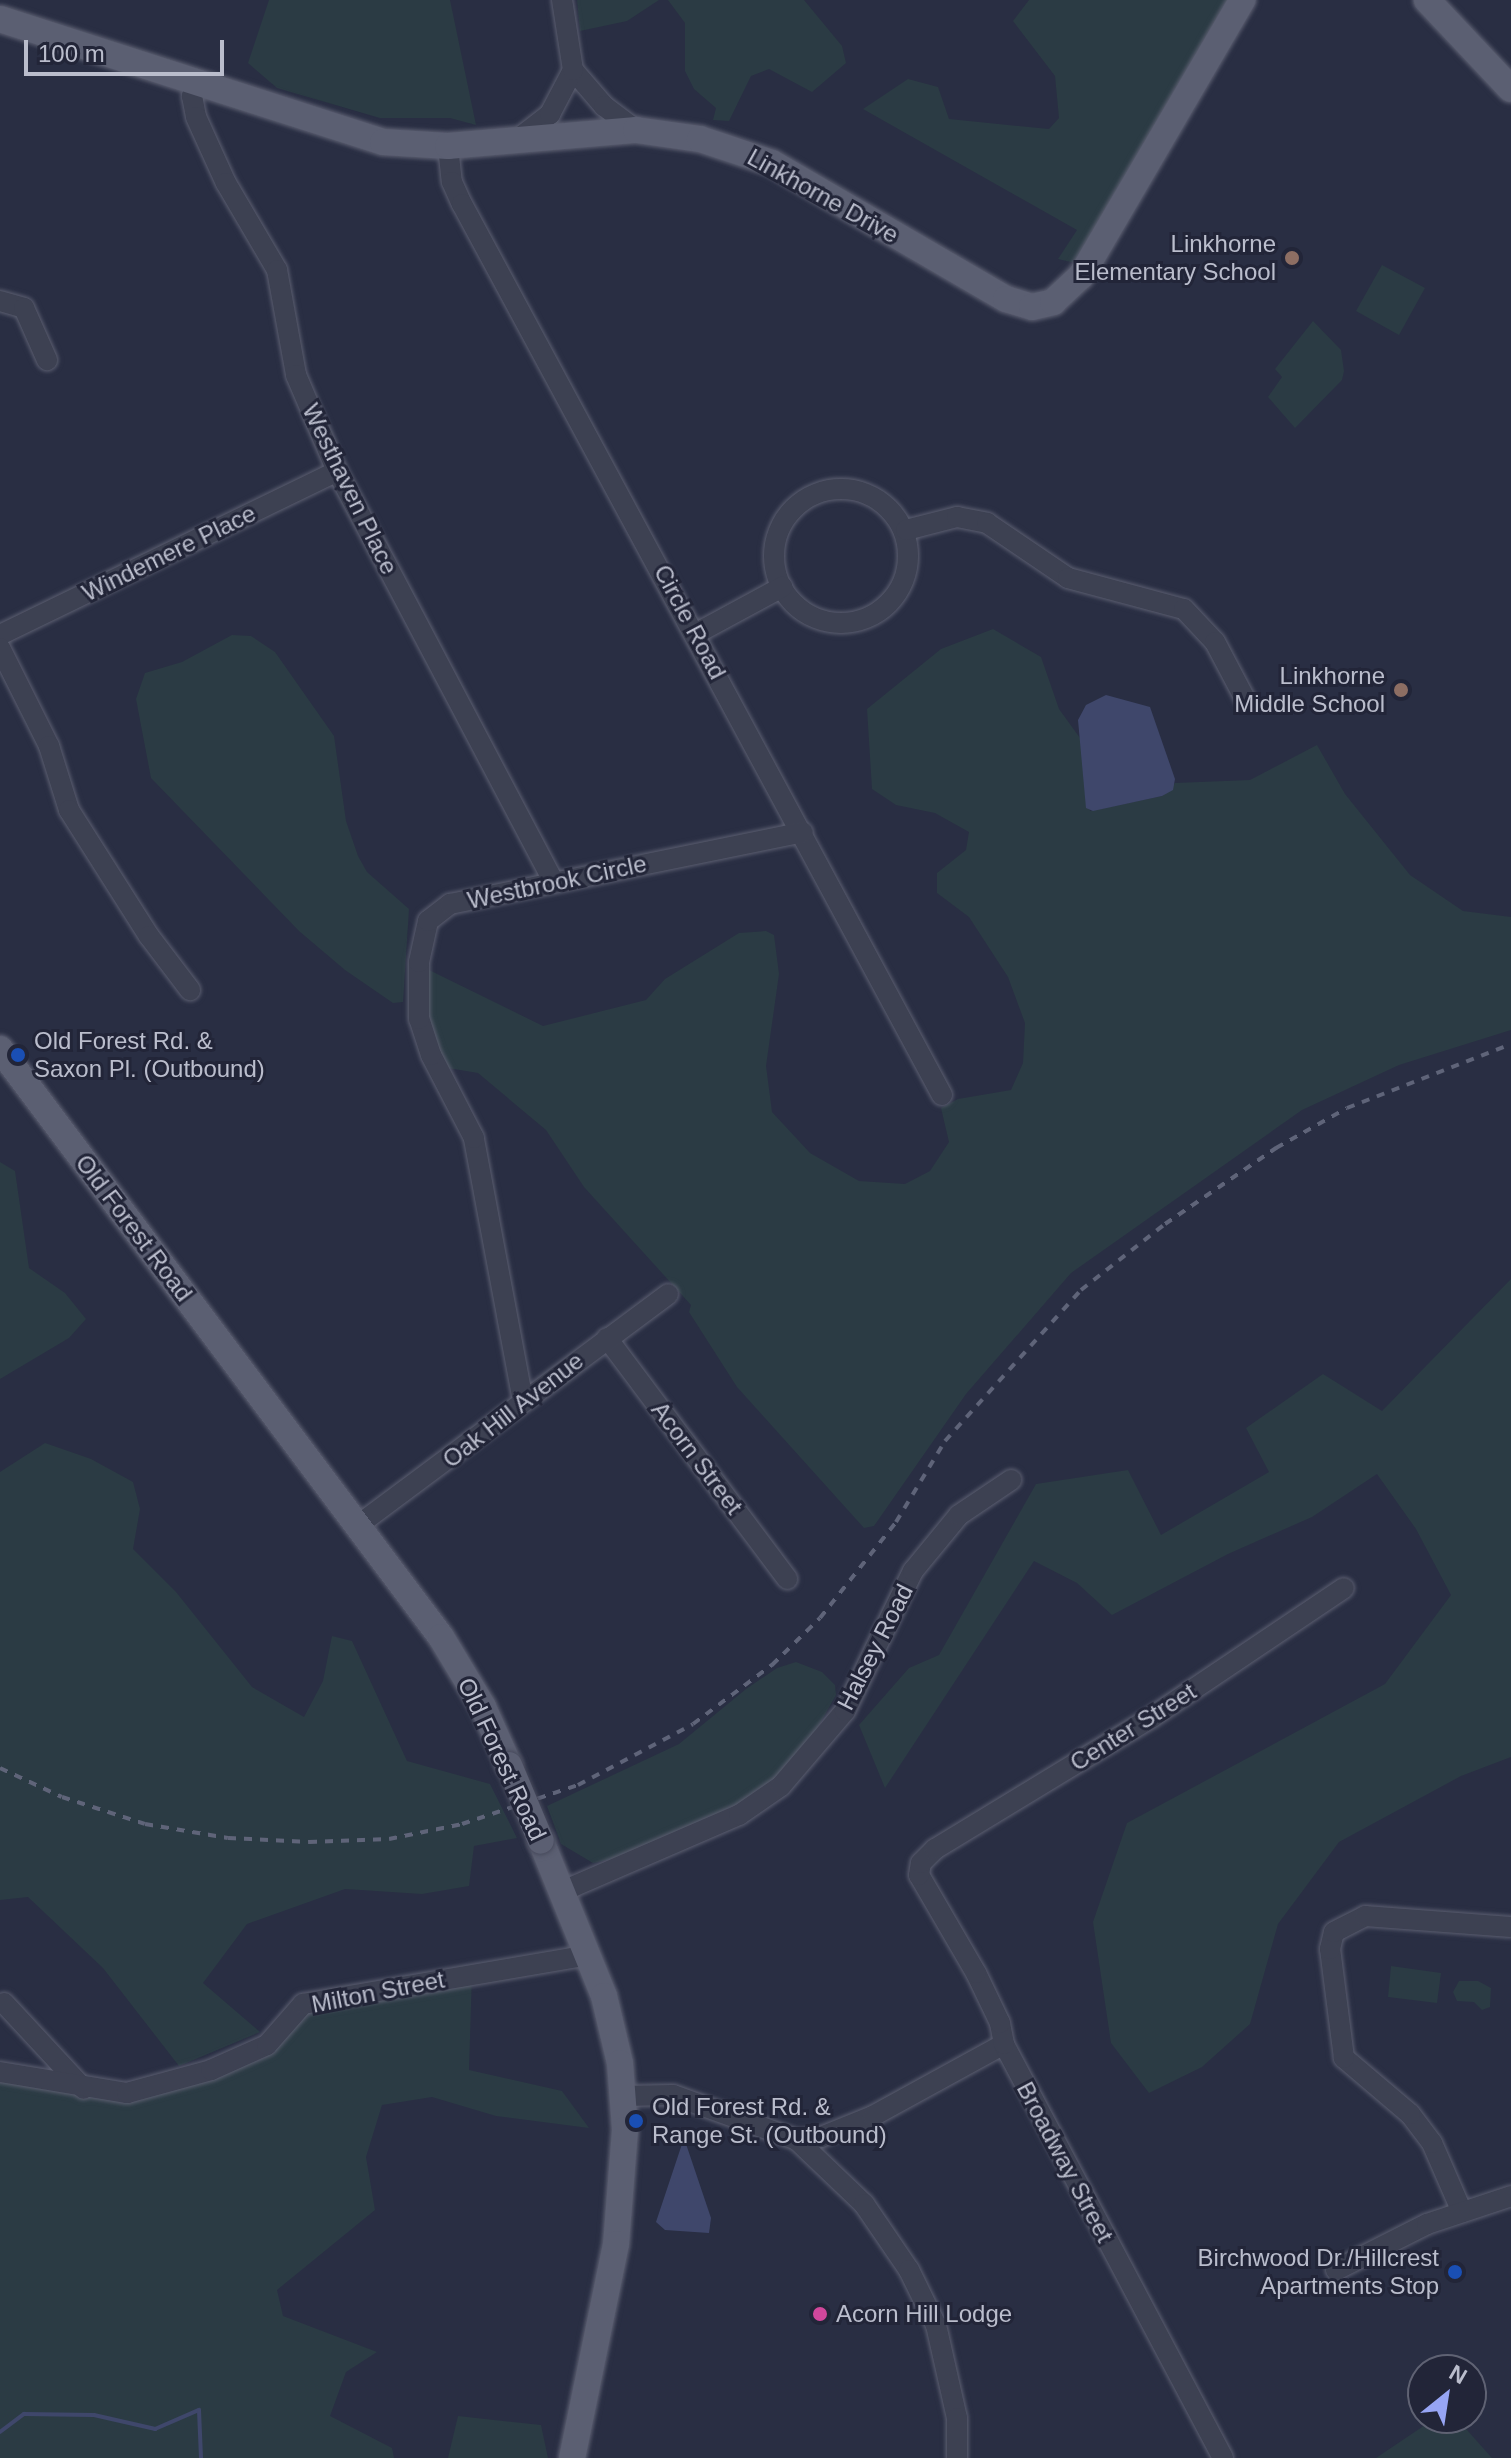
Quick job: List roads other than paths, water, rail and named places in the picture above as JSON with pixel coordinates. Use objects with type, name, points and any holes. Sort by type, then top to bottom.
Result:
[{"type":"main road","name":"Linkhorne Drive","points":[[0,19],[357,136],[448,146],[636,130],[700,139],[772,163],[1006,299],[1041,306],[1062,297],[1081,276],[1242,0]]},
{"type":"main road","points":[[1427,0],[1511,89]]},
{"type":"main road","name":"Old Forest Road","points":[[0,1049],[441,1637],[483,1707],[589,1955],[613,2029],[623,2096],[624,2169],[616,2244],[572,2458]]},
{"type":"street","points":[[562,0],[573,70],[604,106],[636,130]]},
{"type":"street","points":[[518,139],[550,114],[573,70]]},
{"type":"street","name":"Westhaven Place","points":[[197,82],[192,96],[196,117],[226,183],[277,270],[296,375],[337,471],[554,882]]},
{"type":"street","name":"Circle Road","points":[[448,146],[452,182],[462,204],[697,633],[942,1095]]},
{"type":"street","points":[[0,301],[24,308],[47,360]]},
{"type":"street","name":"Windemere Place","points":[[0,635],[337,471]]},
{"type":"street","points":[[837,488],[874,496],[906,530],[902,581],[892,601],[876,615],[834,623],[813,617],[782,587],[775,569],[778,532],[794,508],[818,492],[837,488]]},
{"type":"street","points":[[906,530],[957,517],[987,523],[1068,578],[1184,609],[1215,642],[1245,699]]},
{"type":"street","points":[[697,633],[782,587]]},
{"type":"street","points":[[0,648],[49,746],[69,810],[149,936],[190,990]]},
{"type":"street","name":"Westbrook Circle","points":[[523,1401],[474,1138],[431,1055],[419,1019],[419,962],[423,933],[437,910],[554,882],[803,832]]},
{"type":"street","name":"Oak Hill Avenue","points":[[357,1526],[468,1447],[523,1401],[668,1294]]},
{"type":"street","name":"Acorn Street","points":[[607,1338],[787,1579]]},
{"type":"street","name":"Halsey Road","points":[[563,1891],[739,1815],[781,1786],[845,1711],[913,1571],[959,1515],[1011,1480]]},
{"type":"street","name":"Center Street","points":[[921,1863],[1344,1588]]},
{"type":"street","name":"Broadway Street","points":[[921,1863],[925,1891],[976,1973],[1000,2023],[1004,2044],[1223,2458]]},
{"type":"street","points":[[1462,2212],[1432,2143],[1418,2123],[1344,2058],[1330,1949],[1334,1932],[1365,1916],[1511,1927]]},
{"type":"street","name":"Milton Street","points":[[0,2072],[84,2089],[127,2093],[211,2070],[267,2045],[303,2004],[589,1955]]},
{"type":"street","points":[[4,2003],[84,2089]]},
{"type":"street","points":[[797,2140],[821,2137],[873,2116],[1004,2044]]},
{"type":"street","points":[[623,2096],[673,2095],[797,2140],[864,2204],[909,2270],[936,2325],[957,2418],[957,2458]]},
{"type":"street","points":[[1336,2270],[1462,2212],[1511,2196]]},
{"type":"water","points":[[1106,695],[1150,707],[1175,779],[1173,790],[1162,796],[1093,811],[1086,808],[1078,720],[1086,705]]},
{"type":"water","points":[[684,2138],[711,2218],[709,2233],[665,2230],[656,2222]]},
{"type":"waterway","points":[[0,2432],[24,2414],[94,2415],[155,2429],[199,2410],[201,2458]]},
{"type":"railway","points":[[0,1768],[62,1797],[145,1824],[228,1838],[309,1842],[389,1839],[462,1824],[578,1785],[693,1724],[772,1665],[820,1618],[896,1522],[945,1441],[1081,1290],[1165,1224],[1276,1148],[1347,1108],[1511,1044]]},
{"type":"place","name":"Linkhorne Elementary School","points":[[1292,258]]},
{"type":"place","name":"Linkhorne Middle School","points":[[1401,690]]},
{"type":"place","name":"Old Forest Rd. & Saxon Pl. (Outbound)","points":[[18,1055]]},
{"type":"place","name":"Old Forest Rd. & Range St. (Outbound)","points":[[636,2121]]},
{"type":"place","name":"Birchwood Dr./Hillcrest Apartments Stop","points":[[1455,2272]]},
{"type":"place","name":"Acorn Hill Lodge","points":[[820,2314]]}]
